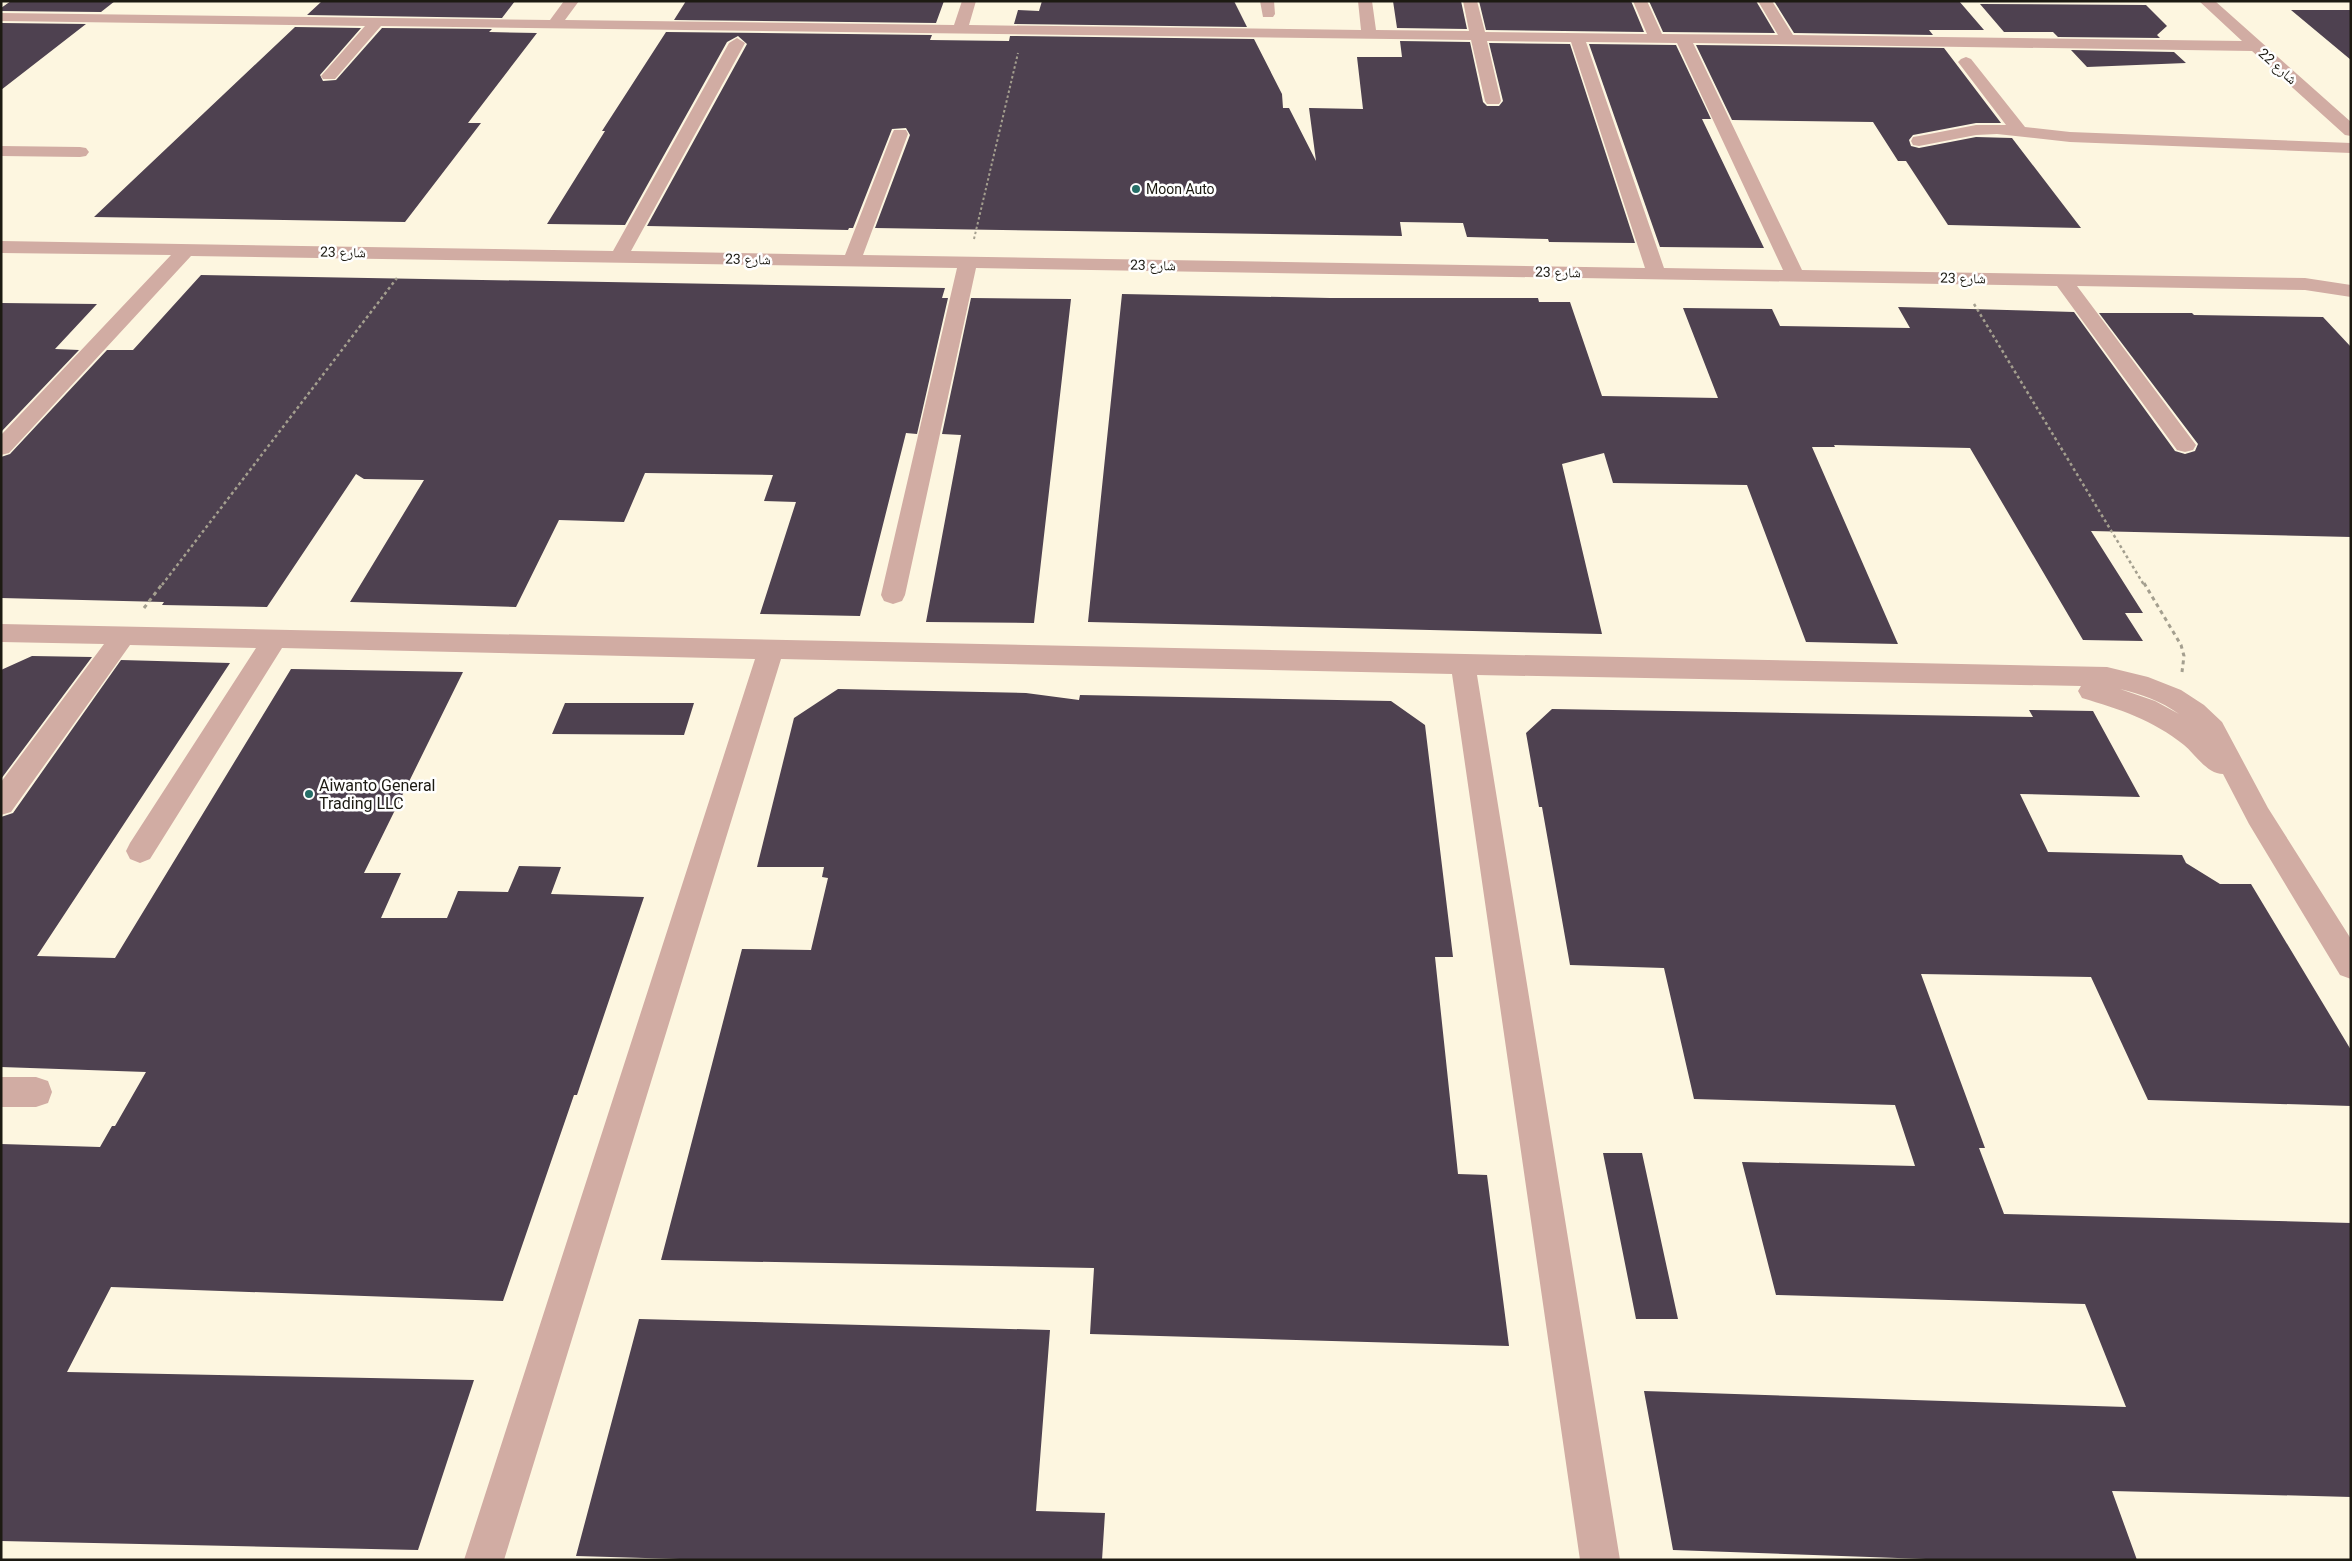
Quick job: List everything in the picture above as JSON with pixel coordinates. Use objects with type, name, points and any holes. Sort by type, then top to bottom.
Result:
[{"type":"street","points":[[554,24],[572,1]]},
{"type":"street","points":[[960,29],[969,1]]},
{"type":"street","points":[[1365,1],[1370,34]]},
{"type":"street","points":[[1470,1],[1493,102]]},
{"type":"street","points":[[1640,1],[1657,38]]},
{"type":"street","points":[[1765,1],[1788,40]]},
{"type":"street","name":"شارع 22","points":[[2206,1],[2351,131]]},
{"type":"street","points":[[1,17],[2256,46]]},
{"type":"street","points":[[329,76],[377,22]]},
{"type":"street","points":[[1577,38],[1656,273]]},
{"type":"street","points":[[1683,39],[1795,275]]},
{"type":"street","points":[[619,257],[737,43]]},
{"type":"street","points":[[1966,62],[2020,132]]},
{"type":"street","points":[[1919,141],[1976,130],[2062,136],[2351,148]]},
{"type":"street","points":[[852,260],[900,134]]},
{"type":"street","points":[[1,151],[80,152]]},
{"type":"street","name":"شارع 23","points":[[1,247],[2306,284],[2351,291]]},
{"type":"street","points":[[1,448],[186,250]]},
{"type":"street","points":[[893,595],[968,262]]},
{"type":"street","name":"شارع 23","points":[[2306,284],[2351,275]]},
{"type":"street","points":[[2063,280],[2185,445]]},
{"type":"street","points":[[1,633],[1463,665],[2003,676],[2107,676],[2144,684],[2178,700],[2207,722],[2226,749],[2246,792],[2351,966]]},
{"type":"street","points":[[1,804],[124,635]]},
{"type":"street","points":[[140,851],[274,639]]},
{"type":"street","points":[[484,1560],[771,649]]},
{"type":"street","points":[[1463,665],[1600,1560]]},
{"type":"street","points":[[2003,676],[2117,696],[2151,709],[2183,728],[2209,751],[2246,792]]},
{"type":"street","points":[[1,1092],[36,1092]]},
{"type":"path","points":[[968,262],[1023,30]]},
{"type":"path","points":[[124,635],[416,254]]},
{"type":"path","points":[[1958,278],[2180,645],[2184,656],[2178,700]]},
{"type":"building","points":[[11,1],[115,1],[101,12],[1,11],[1,8]]},
{"type":"building","points":[[515,1],[502,18],[307,15],[321,2]]},
{"type":"building","points":[[686,1],[944,1],[936,23],[674,20]]},
{"type":"building","points":[[1042,1],[1234,1],[1247,27],[1014,24],[1018,10],[1039,11]]},
{"type":"building","points":[[1393,1],[1461,1],[1467,29],[1397,28]]},
{"type":"building","points":[[1479,1],[1631,1],[1644,32],[1486,30]]},
{"type":"building","points":[[1649,1],[1756,1],[1775,33],[1663,32]]},
{"type":"building","points":[[1774,1],[1959,1],[1984,30],[1929,30],[1933,35],[1794,33]]},
{"type":"building","points":[[1980,4],[2146,5],[2167,26],[2157,35],[2160,38],[2058,37],[2053,32],[2004,32]]},
{"type":"building","points":[[2291,10],[2351,10],[2351,60]]},
{"type":"building","points":[[1,23],[86,24],[1,90]]},
{"type":"building","points":[[295,27],[361,28],[320,75],[323,81],[336,80],[382,28],[492,29],[489,32],[537,33],[468,123],[481,123],[405,222],[94,217]]},
{"type":"building","points":[[666,32],[932,35],[930,40],[1009,41],[1010,36],[1254,39],[1282,94],[1283,108],[1289,108],[1316,161],[1309,108],[1363,109],[1357,57],[1402,57],[1400,41],[1470,42],[1483,102],[1487,106],[1499,106],[1503,101],[1489,43],[1570,44],[1635,243],[1549,242],[1548,239],[1467,237],[1463,223],[1400,222],[1402,236],[875,228],[910,135],[906,128],[892,129],[853,228],[848,230],[647,226],[747,44],[738,36],[727,42],[625,225],[547,224],[605,131],[602,131]]},
{"type":"building","points":[[1589,44],[1676,45],[1711,119],[1702,119],[1764,248],[1660,247]]},
{"type":"building","points":[[1696,45],[1944,48],[2001,123],[1976,123],[1913,135],[1909,140],[1911,146],[1919,148],[1976,137],[2012,138],[2081,228],[1948,225],[1906,161],[1898,161],[1873,122],[1732,120]]},
{"type":"building","points":[[2071,50],[2174,52],[2186,63],[2087,67]]},
{"type":"building","points":[[201,275],[945,288],[942,298],[948,298],[917,434],[906,433],[860,616],[760,614],[796,502],[764,501],[773,475],[645,473],[624,522],[559,520],[516,607],[350,602],[424,480],[364,479],[356,474],[267,607],[162,605],[164,602],[1,598],[1,457],[10,454],[107,350],[133,350]]},
{"type":"building","points":[[1122,294],[1330,298],[1538,298],[1539,302],[1570,302],[1602,396],[1718,398],[1683,308],[1772,309],[1780,326],[1910,328],[1898,307],[2074,312],[2175,451],[2185,454],[2195,451],[2198,444],[2099,313],[2192,313],[2194,315],[2323,317],[2351,347],[2351,537],[2091,531],[2143,613],[2125,613],[2143,641],[2083,640],[1970,448],[1834,445],[1835,447],[1812,447],[1898,644],[1806,642],[1747,485],[1613,483],[1604,453],[1562,464],[1602,634],[1088,622]]},
{"type":"building","points":[[971,298],[1071,299],[1034,623],[926,622],[961,435],[942,434]]},
{"type":"building","points":[[1,303],[97,304],[55,349],[79,350],[1,432]]},
{"type":"building","points":[[32,656],[92,657],[1,779],[1,670]]},
{"type":"building","points":[[121,660],[230,663],[37,956],[115,958],[291,669],[463,672],[364,873],[401,873],[381,918],[447,918],[458,891],[508,892],[519,866],[561,867],[551,894],[644,897],[577,1095],[574,1095],[503,1301],[111,1287],[67,1372],[474,1380],[418,1550],[1,1541],[1,1144],[100,1147],[112,1126],[115,1126],[146,1072],[1,1067],[1,817],[13,813]]},
{"type":"building","points":[[838,689],[1026,693],[1079,700],[1080,695],[1391,701],[1425,725],[1453,957],[1435,957],[1458,1174],[1487,1175],[1509,1346],[1090,1334],[1094,1268],[661,1260],[742,949],[811,950],[828,878],[822,877],[824,867],[757,867],[794,718]]},
{"type":"building","points":[[565,703],[694,703],[684,735],[552,734]]},
{"type":"building","points":[[1552,709],[2033,717],[2029,710],[2093,711],[2140,797],[2020,794],[2048,852],[2182,855],[2186,863],[2220,884],[2251,884],[2351,1050],[2351,1106],[2148,1100],[2091,977],[1921,974],[1985,1148],[1979,1148],[2004,1214],[2351,1223],[2351,1497],[2112,1491],[2137,1560],[1954,1560],[1673,1550],[1644,1391],[2126,1407],[2085,1304],[1776,1295],[1742,1162],[1915,1166],[1895,1105],[1694,1099],[1664,968],[1570,965],[1542,807],[1539,807],[1526,733]]},
{"type":"building","points":[[1603,1153],[1642,1153],[1678,1319],[1636,1319]]},
{"type":"building","points":[[639,1319],[1050,1330],[1036,1511],[1105,1513],[1102,1560],[714,1560],[576,1556]]},
{"type":"place","name":"Moon Auto","points":[[1136,189]]},
{"type":"place","name":"Aiwanto General Trading LLC","points":[[309,794]]}]
